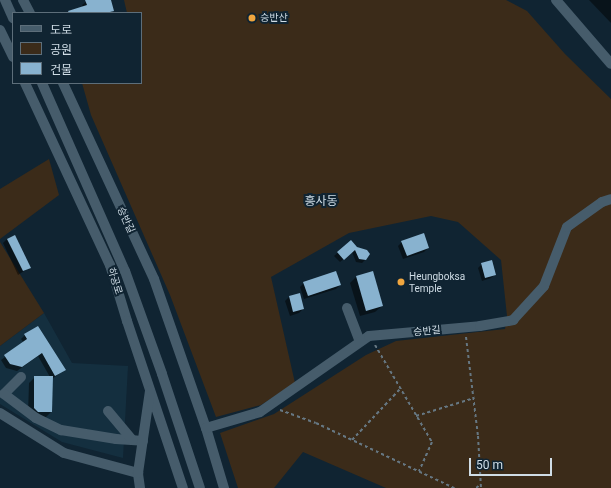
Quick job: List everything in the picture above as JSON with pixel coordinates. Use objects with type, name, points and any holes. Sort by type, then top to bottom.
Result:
[{"type":"street","points":[[5,0],[12,16]]},
{"type":"street","points":[[23,0],[29,12]]},
{"type":"street","points":[[556,0],[611,64]]},
{"type":"street","points":[[0,30],[12,55]]},
{"type":"street","name":"하공로","points":[[25,84],[110,265],[183,488]]},
{"type":"street","name":"하공로","points":[[42,84],[124,271],[162,374],[200,488]]},
{"type":"street","name":"승반길","points":[[63,84],[154,279],[206,428],[224,488]]},
{"type":"street","name":"승반길","points":[[206,428],[260,412],[369,336],[465,328],[513,320],[544,286],[567,227],[602,202],[611,199]]},
{"type":"street","points":[[347,308],[360,342]]},
{"type":"street","points":[[20,377],[4,394],[36,418],[61,430],[143,441]]},
{"type":"street","points":[[140,488],[138,473],[150,389]]},
{"type":"street","points":[[108,411],[132,440]]},
{"type":"street","points":[[0,414],[64,453],[138,473]]},
{"type":"path","points":[[465,328],[474,398],[482,484],[481,488]]},
{"type":"path","points":[[369,336],[432,442],[419,471]]},
{"type":"path","points":[[352,440],[400,389]]},
{"type":"path","points":[[416,416],[474,398]]},
{"type":"path","points":[[269,406],[316,423],[454,488]]},
{"type":"path","points":[[476,488],[482,484]]},
{"type":"shaded area","points":[[44,313],[72,363],[128,366],[123,458],[62,442],[0,404],[0,346]]},
{"type":"green space","points":[[124,0],[506,0],[527,11],[565,54],[611,99],[611,488],[386,488],[303,452],[274,488],[238,488],[220,433],[274,414],[366,355],[396,341],[505,329],[507,316],[501,260],[458,222],[431,216],[349,233],[271,277],[295,383],[261,405],[216,417],[170,295],[91,115],[82,84],[142,84],[142,12],[127,12]]},
{"type":"green space","points":[[49,159],[59,195],[0,239],[0,189]]},
{"type":"green space","points":[[0,242],[44,313],[0,346]]},
{"type":"building","points":[[85,0],[111,0],[114,11],[68,11],[87,5]]},
{"type":"building","points":[[424,233],[429,248],[407,256],[401,241]]},
{"type":"building","points":[[15,235],[31,268],[23,271],[7,239]]},
{"type":"building","points":[[351,240],[357,247],[367,250],[370,254],[366,260],[359,259],[355,250],[344,260],[337,252]]},
{"type":"building","points":[[492,260],[496,275],[485,278],[481,263]]},
{"type":"building","points":[[336,271],[341,285],[308,296],[303,282]]},
{"type":"building","points":[[373,271],[383,306],[366,311],[356,276]]},
{"type":"building","points":[[300,293],[304,309],[293,312],[289,296]]},
{"type":"building","points":[[38,326],[66,370],[55,376],[42,353],[22,367],[10,364],[4,355],[27,339],[24,334]]},
{"type":"building","points":[[34,376],[53,376],[52,412],[38,412],[34,408]]},
{"type":"place","name":"승반산","points":[[252,18]]},
{"type":"place","name":"Heungboksa Temple","points":[[401,282]]},
{"type":"district","name":"흥사동","points":[[321,202]]}]
